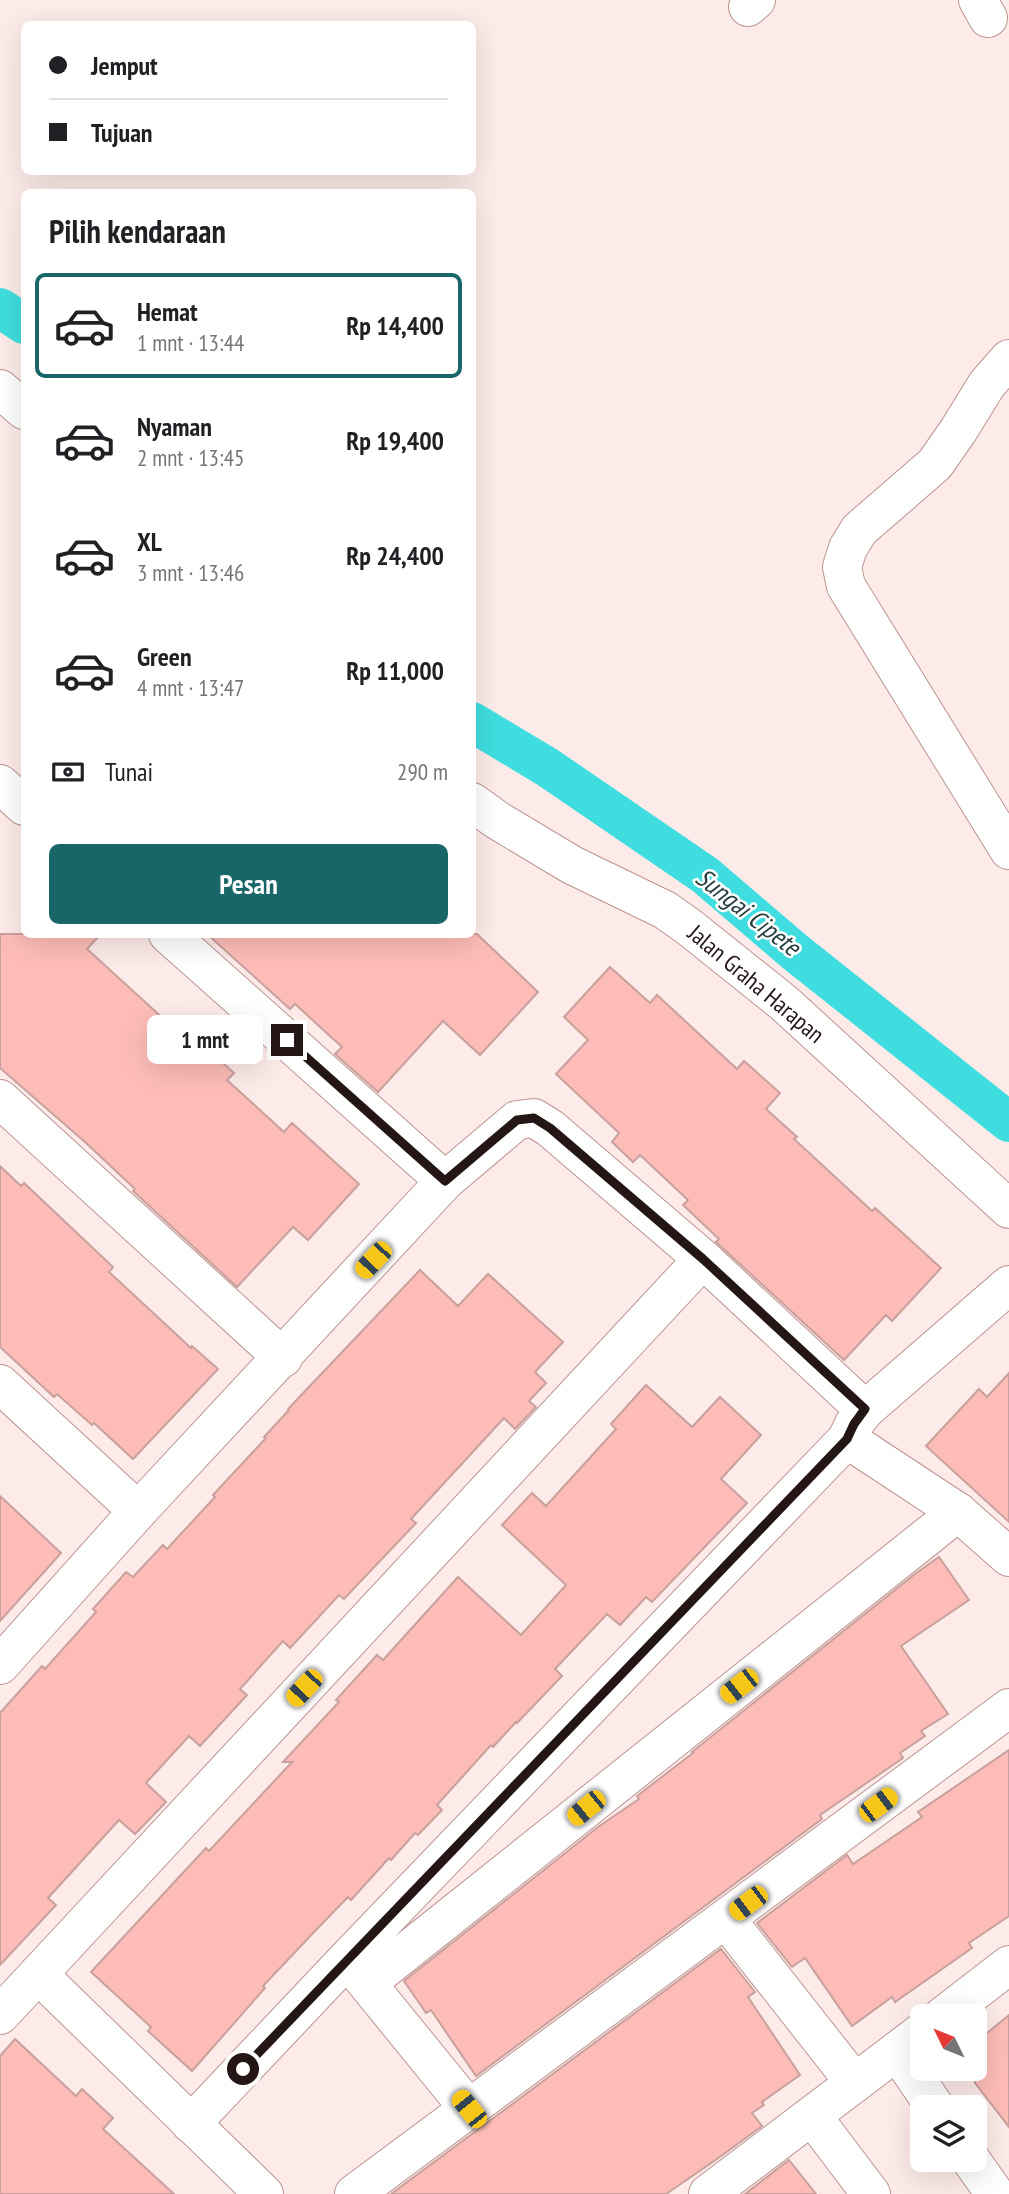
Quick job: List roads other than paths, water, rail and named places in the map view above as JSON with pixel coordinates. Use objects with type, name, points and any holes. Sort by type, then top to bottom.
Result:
[{"type":"street","points":[[1009,359],[987,384],[934,464],[859,530],[848,548],[842,567],[846,586],[1009,850]]},
{"type":"street","points":[[0,389],[21,407]]},
{"type":"street","points":[[0,784],[21,803]]},
{"type":"street","name":"Jalan Graha Harapan","points":[[476,805],[572,865],[665,910],[689,927],[784,1003],[1009,1209]]},
{"type":"street","points":[[172,938],[445,1181]]},
{"type":"street","points":[[0,1099],[283,1358]]},
{"type":"street","points":[[0,1665],[138,1511],[445,1181],[517,1120],[534,1118],[550,1128],[703,1259],[856,1424],[1009,1557]]},
{"type":"street","points":[[0,2015],[703,1259]]},
{"type":"street","points":[[191,2124],[357,1971],[856,1424],[1009,1285]]},
{"type":"street","points":[[0,1384],[138,1511]]},
{"type":"street","points":[[357,1971],[958,1512]]},
{"type":"street","points":[[354,2194],[1009,1708]]},
{"type":"street","points":[[726,1919],[855,2083]]},
{"type":"street","points":[[959,2004],[1009,1965]]},
{"type":"street","points":[[357,1971],[469,2109]]},
{"type":"street","points":[[38,1974],[264,2194]]},
{"type":"street","points":[[708,2194],[910,2042]]},
{"type":"street","points":[[812,2116],[871,2194]]},
{"type":"street","points":[[979,2172],[995,2194]]},
{"type":"waterway","name":"Sungai Cipete","points":[[0,308],[21,322]]},
{"type":"waterway","name":"Sungai Cipete","points":[[476,724],[547,767],[705,875],[795,952],[1009,1122]]}]
